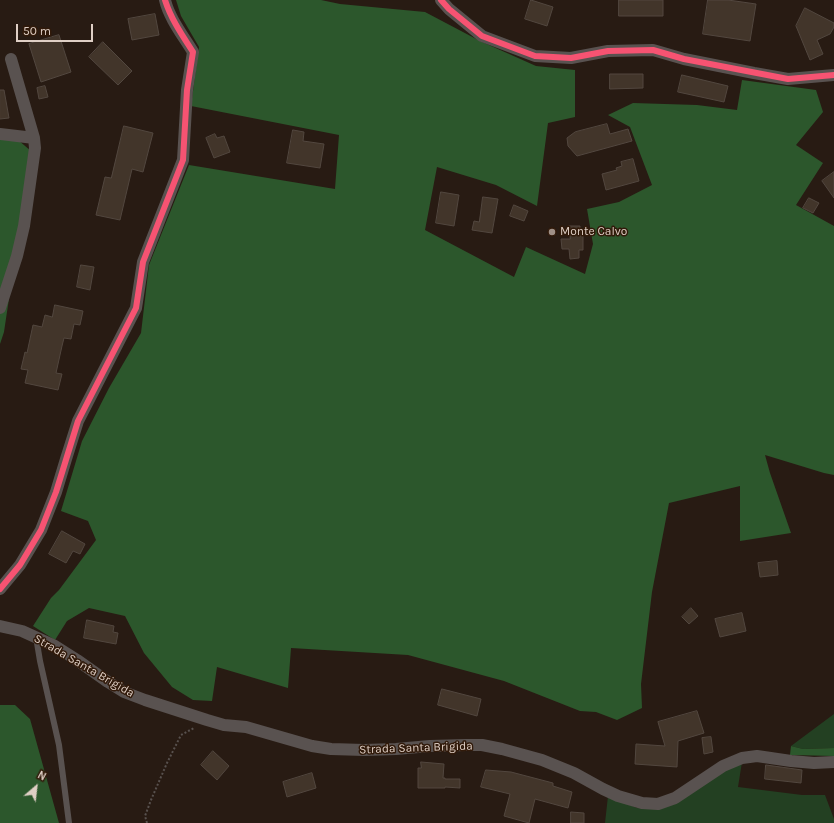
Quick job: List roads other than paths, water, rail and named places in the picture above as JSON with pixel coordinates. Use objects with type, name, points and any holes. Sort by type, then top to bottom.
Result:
[{"type":"street","points":[[0,589],[20,565],[41,530],[56,492],[78,421],[136,308],[143,262],[183,160],[187,90],[193,52],[173,20],[166,6],[165,0]]},
{"type":"street","points":[[441,0],[449,9],[482,36],[535,56],[571,58],[608,50],[653,50],[684,59],[788,79],[834,76]]},
{"type":"street","points":[[0,308],[17,256],[24,226],[35,148],[34,138],[11,59]]},
{"type":"street","points":[[0,134],[34,138]]},
{"type":"street","name":"Strada Santa Brigida","points":[[0,626],[22,631],[55,646],[124,692],[207,720],[246,728],[331,750],[482,745],[542,760],[574,773],[618,796],[642,803],[658,804],[675,798],[723,766],[742,758],[758,756],[814,763],[834,762]]},
{"type":"lane","points":[[36,637],[59,746],[69,823]]},
{"type":"place","name":"Monte Calvo","points":[[552,232]]}]
